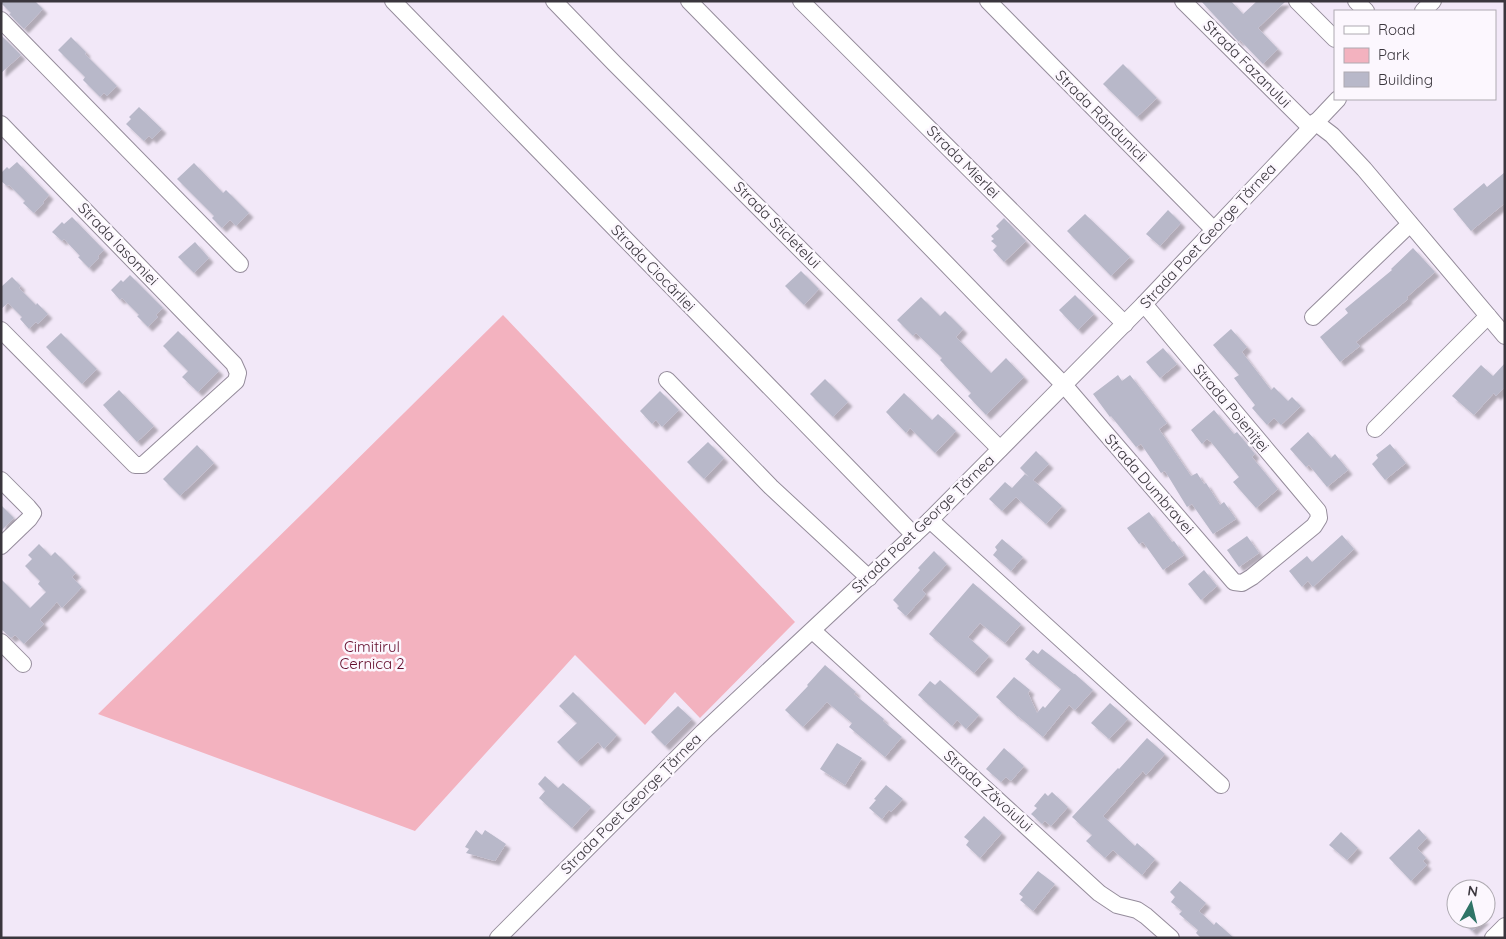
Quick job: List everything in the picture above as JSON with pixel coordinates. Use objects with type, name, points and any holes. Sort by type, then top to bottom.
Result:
[{"type":"street","name":"Strada Ciocârliei","points":[[393,1],[914,535]]},
{"type":"street","name":"Strada Sticletelui","points":[[554,1],[1000,449]]},
{"type":"street","name":"Strada Dumbravei","points":[[689,1],[1064,385],[1234,582]]},
{"type":"street","name":"Strada Mierlei","points":[[801,1],[1125,324]]},
{"type":"street","name":"Strada Rândunicii","points":[[988,1],[1214,230]]},
{"type":"street","name":"Strada Fazanului","points":[[1183,1],[1312,125],[1332,135],[1364,169],[1505,336]]},
{"type":"street","points":[[1297,1],[1334,39]]},
{"type":"street","points":[[1356,1],[1365,10]]},
{"type":"street","points":[[1424,10],[1433,1]]},
{"type":"street","points":[[1,20],[240,264]]},
{"type":"street","name":"Strada Poet George Țărnea","points":[[498,938],[670,764],[930,520],[1125,324],[1337,100]]},
{"type":"street","name":"Strada Iasomiei","points":[[1,124],[234,364],[238,372],[236,381],[143,465],[135,465],[1,330]]},
{"type":"street","points":[[1313,317],[1410,224]]},
{"type":"street","name":"Strada Poieniței","points":[[1144,304],[1318,511],[1319,518],[1314,526],[1252,577],[1242,583],[1234,582]]},
{"type":"street","points":[[1375,429],[1488,316]]},
{"type":"street","points":[[667,380],[771,487],[869,578]]},
{"type":"street","points":[[1,480],[33,513],[29,520],[1,546]]},
{"type":"street","points":[[930,520],[1221,785]]},
{"type":"street","name":"Strada Zăvoiului","points":[[813,631],[1100,893],[1118,905],[1137,910],[1171,938]]},
{"type":"street","points":[[1,642],[23,664]]},
{"type":"street","points":[[1493,938],[1505,926]]},
{"type":"green space","name":"Cimitirul Cernica 2","points":[[503,315],[795,622],[700,718],[675,692],[645,725],[575,655],[415,831],[98,714],[307,509]]},
{"type":"building","points":[[1,1],[35,1],[43,9],[24,29],[9,14],[11,13]]},
{"type":"building","points":[[1201,1],[1231,1],[1243,14],[1257,1],[1286,1],[1258,28],[1278,49],[1263,64],[1240,40],[1239,42]]},
{"type":"building","points":[[1,35],[21,55],[1,73]]},
{"type":"building","points":[[71,37],[117,86],[107,96],[104,93],[100,97],[83,80],[85,77],[58,50]]},
{"type":"building","points":[[1123,64],[1157,98],[1137,117],[1103,84]]},
{"type":"building","points":[[139,107],[162,129],[152,139],[149,136],[144,141],[126,124],[131,119],[129,117]]},
{"type":"building","points":[[17,162],[49,195],[34,213],[23,203],[25,201],[9,185],[7,186],[1,181],[1,173],[7,167],[9,169]]},
{"type":"building","points":[[194,163],[223,193],[226,190],[249,213],[236,226],[230,220],[222,228],[212,218],[214,216],[177,179]]},
{"type":"building","points":[[1505,172],[1505,203],[1471,231],[1453,209],[1484,183],[1487,187]]},
{"type":"building","points":[[1168,210],[1181,223],[1160,246],[1146,234]]},
{"type":"building","points":[[1085,214],[1130,257],[1111,276],[1067,231]]},
{"type":"building","points":[[72,217],[104,250],[89,268],[64,239],[62,241],[52,232],[62,222],[64,224]]},
{"type":"building","points":[[1004,218],[1026,241],[1004,262],[993,250],[997,246],[991,241],[994,239],[991,236],[999,229],[996,226]]},
{"type":"building","points":[[195,242],[209,258],[194,273],[178,257]]},
{"type":"building","points":[[1413,248],[1435,272],[1407,297],[1408,299],[1356,342],[1360,346],[1340,362],[1320,337],[1348,313],[1345,309],[1392,270]]},
{"type":"building","points":[[801,271],[819,289],[804,305],[785,286]]},
{"type":"building","points":[[130,275],[163,308],[156,315],[158,317],[148,327],[122,298],[120,300],[111,290],[121,280],[123,282]]},
{"type":"building","points":[[12,277],[21,286],[19,288],[48,314],[38,324],[36,322],[29,329],[20,319],[22,317],[8,303],[1,309],[1,287]]},
{"type":"building","points":[[1075,295],[1094,314],[1078,330],[1059,310]]},
{"type":"building","points":[[921,297],[940,316],[945,311],[963,329],[956,337],[991,373],[1006,358],[1024,377],[986,415],[968,396],[971,393],[940,360],[942,358],[916,333],[913,336],[897,320]]},
{"type":"building","points":[[1231,329],[1247,347],[1242,352],[1271,390],[1274,387],[1288,401],[1292,397],[1301,406],[1281,425],[1274,418],[1267,425],[1252,408],[1255,405],[1234,378],[1239,375],[1213,345]]},
{"type":"building","points":[[178,331],[219,371],[198,392],[182,377],[188,371],[163,346]]},
{"type":"building","points":[[61,333],[97,369],[82,384],[46,347]]},
{"type":"building","points":[[1163,348],[1177,364],[1160,378],[1146,362]]},
{"type":"building","points":[[1505,363],[1505,387],[1496,396],[1494,393],[1474,415],[1452,396],[1481,365],[1493,376]]},
{"type":"building","points":[[1118,375],[1122,381],[1130,375],[1167,423],[1159,429],[1191,476],[1197,473],[1220,505],[1224,502],[1236,519],[1213,534],[1192,504],[1187,507],[1165,471],[1161,473],[1141,444],[1136,447],[1110,417],[1093,394]]},
{"type":"building","points":[[825,379],[848,402],[833,417],[810,394]]},
{"type":"building","points":[[119,390],[154,426],[137,442],[103,405]]},
{"type":"building","points":[[660,391],[679,410],[662,427],[656,420],[652,424],[640,411]]},
{"type":"building","points":[[904,393],[932,420],[938,414],[956,431],[935,453],[910,428],[906,433],[886,412]]},
{"type":"building","points":[[1214,410],[1234,434],[1237,432],[1255,454],[1252,457],[1278,489],[1256,508],[1233,482],[1239,477],[1211,442],[1207,439],[1202,444],[1191,430]]},
{"type":"building","points":[[1308,432],[1331,458],[1335,454],[1348,470],[1327,487],[1309,465],[1306,467],[1290,449]]},
{"type":"building","points":[[708,442],[724,458],[704,479],[687,462]]},
{"type":"building","points":[[1390,444],[1406,463],[1385,480],[1372,464],[1378,458],[1376,455]]},
{"type":"building","points":[[197,445],[214,463],[180,496],[163,479]]},
{"type":"building","points":[[1036,451],[1049,464],[1033,480],[1062,506],[1046,524],[1016,497],[1002,511],[989,499],[1005,482],[1012,488],[1025,474],[1029,477],[1020,468]]},
{"type":"building","points":[[1,505],[14,518],[1,531]]},
{"type":"building","points":[[1149,512],[1184,555],[1163,570],[1143,542],[1139,544],[1127,528]]},
{"type":"building","points":[[1342,535],[1354,549],[1313,587],[1308,581],[1302,587],[1289,571],[1307,556],[1312,562]]},
{"type":"building","points":[[1247,536],[1259,553],[1239,567],[1227,550]]},
{"type":"building","points":[[1002,539],[1023,557],[1011,571],[993,555],[997,550],[995,547]]},
{"type":"building","points":[[39,544],[51,556],[55,552],[76,573],[72,577],[82,587],[62,608],[57,602],[40,620],[44,624],[24,644],[15,635],[11,638],[1,629],[1,579],[30,608],[46,592],[38,584],[40,581],[25,566],[32,559],[28,555]]},
{"type":"building","points":[[934,551],[947,564],[922,590],[926,594],[906,616],[897,608],[899,606],[893,600]]},
{"type":"building","points":[[1204,570],[1217,586],[1201,600],[1188,584]]},
{"type":"building","points":[[973,583],[1021,624],[1005,643],[980,623],[968,637],[989,656],[974,673],[929,634]]},
{"type":"building","points":[[1042,649],[1093,690],[1075,710],[1069,705],[1043,737],[996,697],[1014,677],[1030,690],[1028,693],[1037,713],[1043,706],[1045,708],[1061,689],[1025,659],[1033,650],[1038,654]]},
{"type":"building","points":[[825,665],[902,737],[885,757],[849,727],[852,723],[827,702],[803,727],[785,710]]},
{"type":"building","points":[[940,680],[979,715],[966,729],[957,720],[952,726],[918,695],[930,681],[935,685]]},
{"type":"building","points":[[573,692],[617,735],[604,749],[598,742],[577,762],[557,742],[577,723],[559,706]]},
{"type":"building","points":[[1110,703],[1128,719],[1109,739],[1091,723]]},
{"type":"building","points":[[678,706],[692,719],[665,746],[651,732]]},
{"type":"building","points":[[1147,738],[1165,754],[1146,775],[1143,771],[1103,816],[1135,846],[1137,843],[1155,859],[1142,875],[1113,850],[1105,858],[1086,841],[1092,835],[1072,817]]},
{"type":"building","points":[[837,743],[862,758],[845,785],[820,769]]},
{"type":"building","points":[[1004,748],[1024,766],[1011,781],[1006,777],[1001,782],[986,769]]},
{"type":"building","points":[[545,776],[558,788],[563,783],[591,807],[572,828],[539,798],[545,791],[538,784]]},
{"type":"building","points":[[886,785],[903,799],[891,812],[889,810],[882,819],[869,808]]},
{"type":"building","points":[[1052,792],[1068,807],[1051,826],[1045,821],[1042,824],[1031,814],[1037,808],[1034,806],[1045,793],[1048,796]]},
{"type":"building","points":[[984,816],[1002,833],[980,858],[966,845],[969,841],[964,837]]},
{"type":"building","points":[[1419,829],[1427,838],[1417,848],[1426,858],[1423,861],[1427,865],[1411,881],[1389,858]]},
{"type":"building","points":[[476,830],[482,835],[485,830],[506,844],[495,861],[466,853],[469,849],[465,847]]},
{"type":"building","points":[[1341,832],[1358,848],[1347,860],[1329,845]]},
{"type":"building","points":[[1038,871],[1055,884],[1033,911],[1020,900],[1023,897],[1019,894]]},
{"type":"building","points":[[1180,881],[1206,903],[1199,911],[1214,925],[1216,922],[1234,938],[1201,938],[1196,933],[1198,930],[1179,914],[1182,911],[1171,902],[1175,897],[1170,892]]}]
